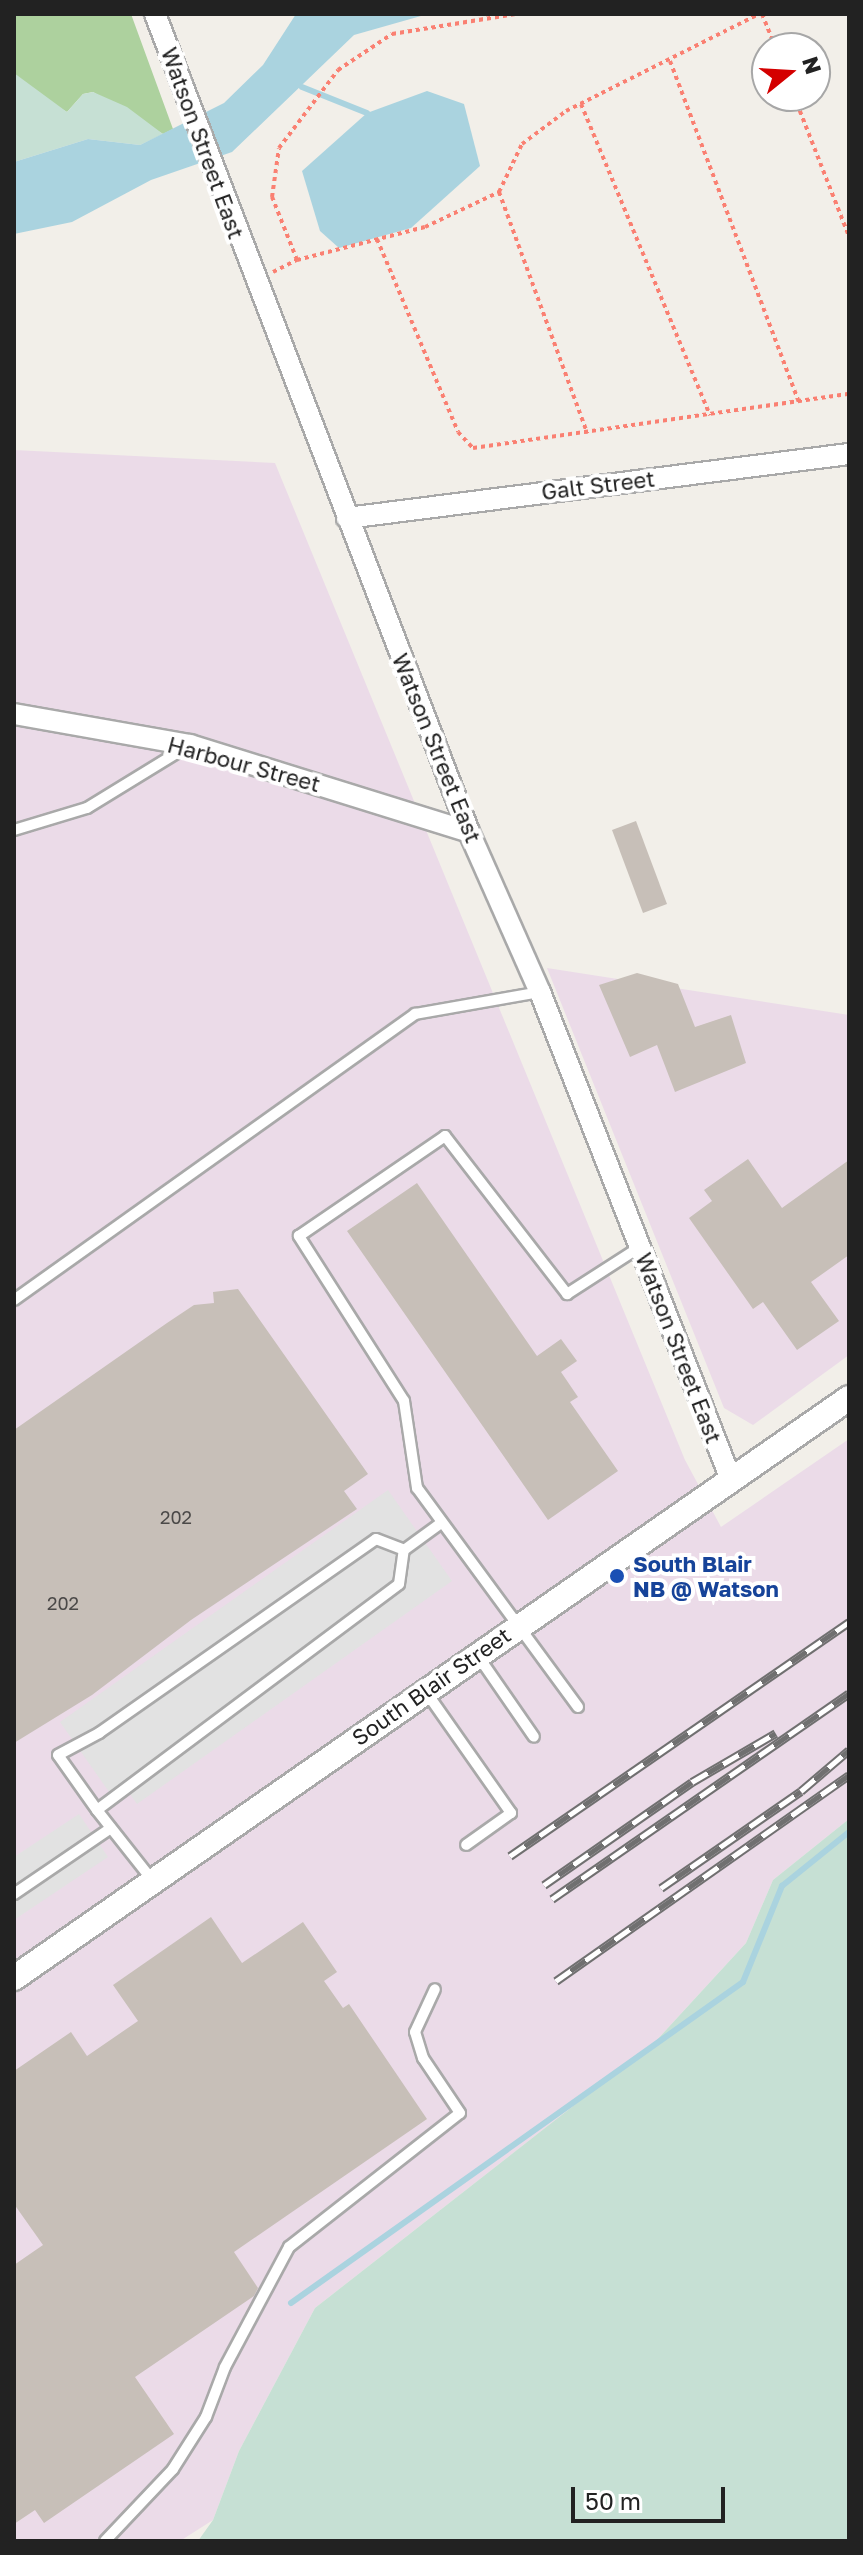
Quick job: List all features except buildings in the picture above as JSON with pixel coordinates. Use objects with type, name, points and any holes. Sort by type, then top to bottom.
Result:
[{"type":"street","name":"Watson Street East","points":[[155,14],[254,281],[469,832],[540,992],[730,1477]]},
{"type":"street","name":"Galt Street","points":[[347,518],[849,454]]},
{"type":"street","name":"Harbour Street","points":[[14,714],[190,745],[469,832]]},
{"type":"street","name":"South Blair Street","points":[[14,1977],[730,1477],[849,1398]]},
{"type":"lane","points":[[14,830],[87,808],[190,745]]},
{"type":"lane","points":[[14,1300],[415,1014],[540,992]]},
{"type":"lane","points":[[578,1707],[417,1488],[404,1401],[299,1236],[445,1136],[567,1294],[640,1247]]},
{"type":"lane","points":[[97,1810],[399,1584],[404,1550],[441,1523]]},
{"type":"lane","points":[[153,1881],[58,1755],[99,1733],[376,1539],[404,1550]]},
{"type":"lane","points":[[477,1654],[534,1737]]},
{"type":"lane","points":[[425,1691],[511,1813],[466,1845]]},
{"type":"lane","points":[[14,1894],[111,1828]]},
{"type":"lane","points":[[14,1977],[14,1985]]},
{"type":"lane","points":[[105,2541],[173,2469],[206,2417],[225,2367],[289,2247],[460,2113],[423,2058],[415,2032],[435,1989]]},
{"type":"path","points":[[297,260],[272,197],[279,148],[338,70],[392,34],[515,14]]},
{"type":"path","points":[[254,281],[297,260],[425,227],[499,192],[522,144],[581,104],[761,14]]},
{"type":"path","points":[[670,61],[799,402]]},
{"type":"path","points":[[581,104],[710,415]]},
{"type":"path","points":[[800,112],[849,236]]},
{"type":"path","points":[[499,192],[587,433]]},
{"type":"path","points":[[377,239],[458,432],[473,448],[849,394]]},
{"type":"shaded area","points":[[14,450],[275,463],[685,1460],[721,1527],[849,1439],[849,1819],[773,1880],[746,1943],[655,2042],[315,2308],[239,2451],[213,2520],[180,2541],[14,2541]]},
{"type":"shaded area","points":[[547,968],[849,1015],[849,1355],[753,1425],[724,1408]]},
{"type":"shaded area","points":[[388,1490],[452,1581],[137,1804],[127,1790],[114,1799],[60,1722]]},
{"type":"shaded area","points":[[79,1814],[108,1857],[14,1920],[14,1857]]},
{"type":"green space","points":[[14,14],[131,14],[173,129],[163,134],[93,92],[83,94],[67,112],[39,96],[14,73]]},
{"type":"green space","points":[[14,73],[67,112],[83,94],[93,92],[127,107],[163,134],[140,145],[88,139],[14,162]]},
{"type":"green space","points":[[849,1819],[849,2541],[198,2541],[213,2520],[239,2451],[315,2308],[655,2042],[746,1943],[773,1880]]},
{"type":"water","points":[[296,14],[428,14],[354,35],[232,152],[151,180],[72,222],[14,234],[14,162],[88,139],[140,145],[224,103],[263,65]]},
{"type":"water","points":[[427,91],[464,104],[480,166],[411,228],[339,248],[320,231],[302,171],[367,113]]},
{"type":"waterway","points":[[302,87],[367,113]]},
{"type":"waterway","points":[[291,2303],[743,1982],[782,1886],[849,1832]]},
{"type":"railway","points":[[510,1856],[849,1622]]},
{"type":"railway","points":[[552,1899],[849,1693]]},
{"type":"railway","points":[[544,1885],[692,1782],[776,1733]]},
{"type":"railway","points":[[661,1888],[801,1791],[849,1750]]},
{"type":"railway","points":[[556,1981],[849,1775]]},
{"type":"place","name":"South Blair NB @ Watson","points":[[617,1576]]}]
